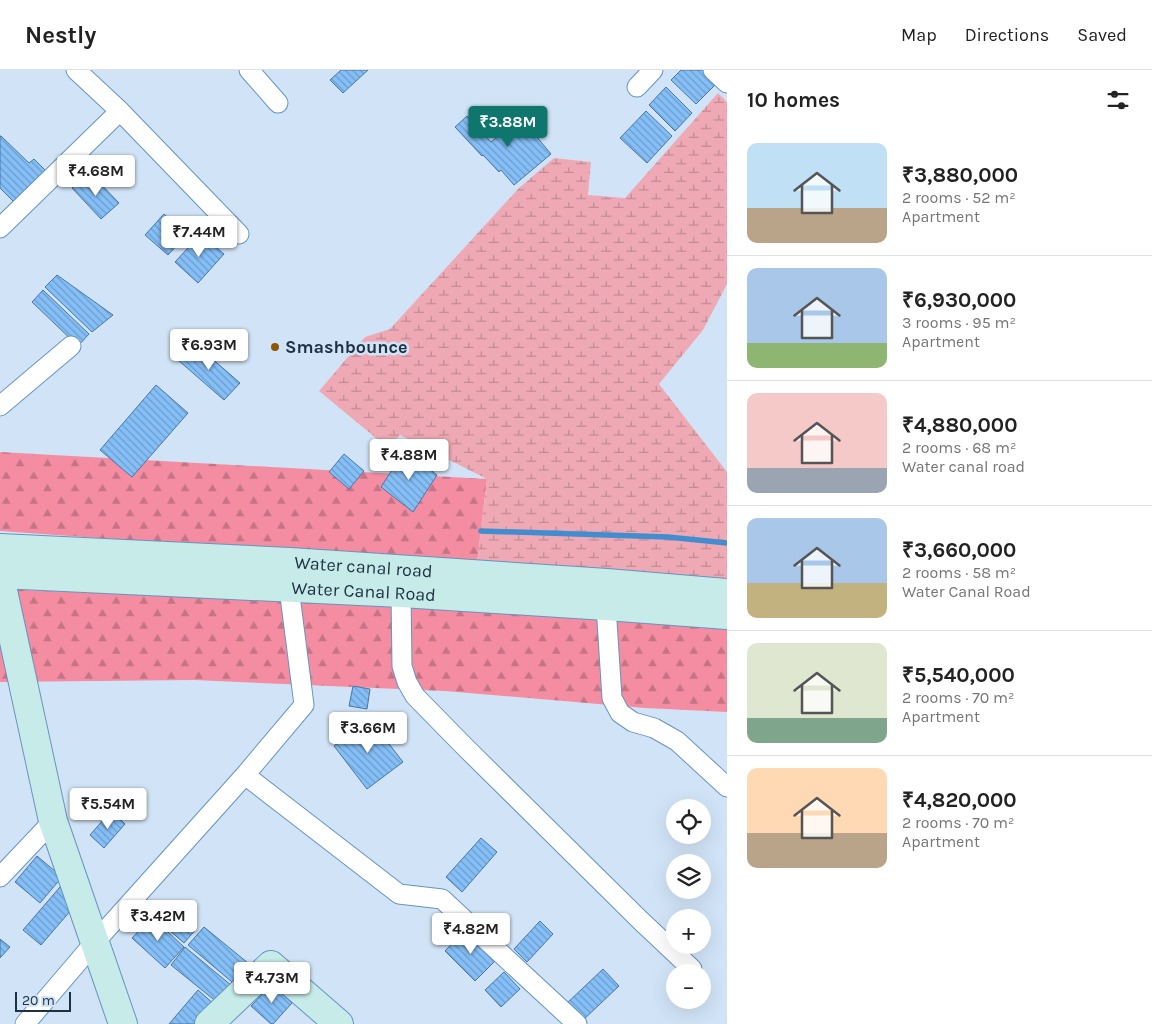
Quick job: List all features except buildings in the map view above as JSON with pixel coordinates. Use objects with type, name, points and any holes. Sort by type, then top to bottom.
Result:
[{"type":"main road","name":"Water canal road","points":[[0,548],[290,575],[606,594],[727,592]]},
{"type":"main road","name":"Water Canal Road","points":[[0,576],[290,575],[401,593],[606,594],[727,615]]},
{"type":"main road","points":[[0,576],[53,821],[123,1024]]},
{"type":"main road","points":[[209,1024],[271,965],[339,1024]]},
{"type":"street","points":[[76,70],[120,112],[239,234]]},
{"type":"street","points":[[249,70],[278,103]]},
{"type":"street","points":[[638,88],[653,70]]},
{"type":"street","points":[[713,70],[727,83]]},
{"type":"street","points":[[0,228],[120,112]]},
{"type":"street","points":[[0,406],[71,346]]},
{"type":"street","points":[[25,1024],[94,942],[246,775],[304,704],[290,575]]},
{"type":"street","points":[[401,593],[402,666],[407,682],[415,696],[687,964]]},
{"type":"street","points":[[606,594],[612,698],[620,712],[633,722],[654,728],[677,740],[727,787]]},
{"type":"street","points":[[246,775],[398,894],[442,899],[577,1024]]},
{"type":"street","points":[[0,877],[53,821]]},
{"type":"green space","points":[[718,93],[727,102],[727,284],[703,330],[659,384],[727,472],[727,582],[477,563],[487,479],[400,435],[388,448],[319,391],[365,337],[390,329],[518,189],[554,158],[591,162],[588,195],[625,198]]},
{"type":"green space","points":[[0,452],[487,479],[477,563],[0,531]]},
{"type":"green space","points":[[0,589],[492,609],[727,627],[727,712],[645,708],[445,691],[194,680],[0,682]]},
{"type":"waterway","points":[[481,531],[668,537],[727,543]]},
{"type":"place","name":"Smashbounce","points":[[275,347]]}]
